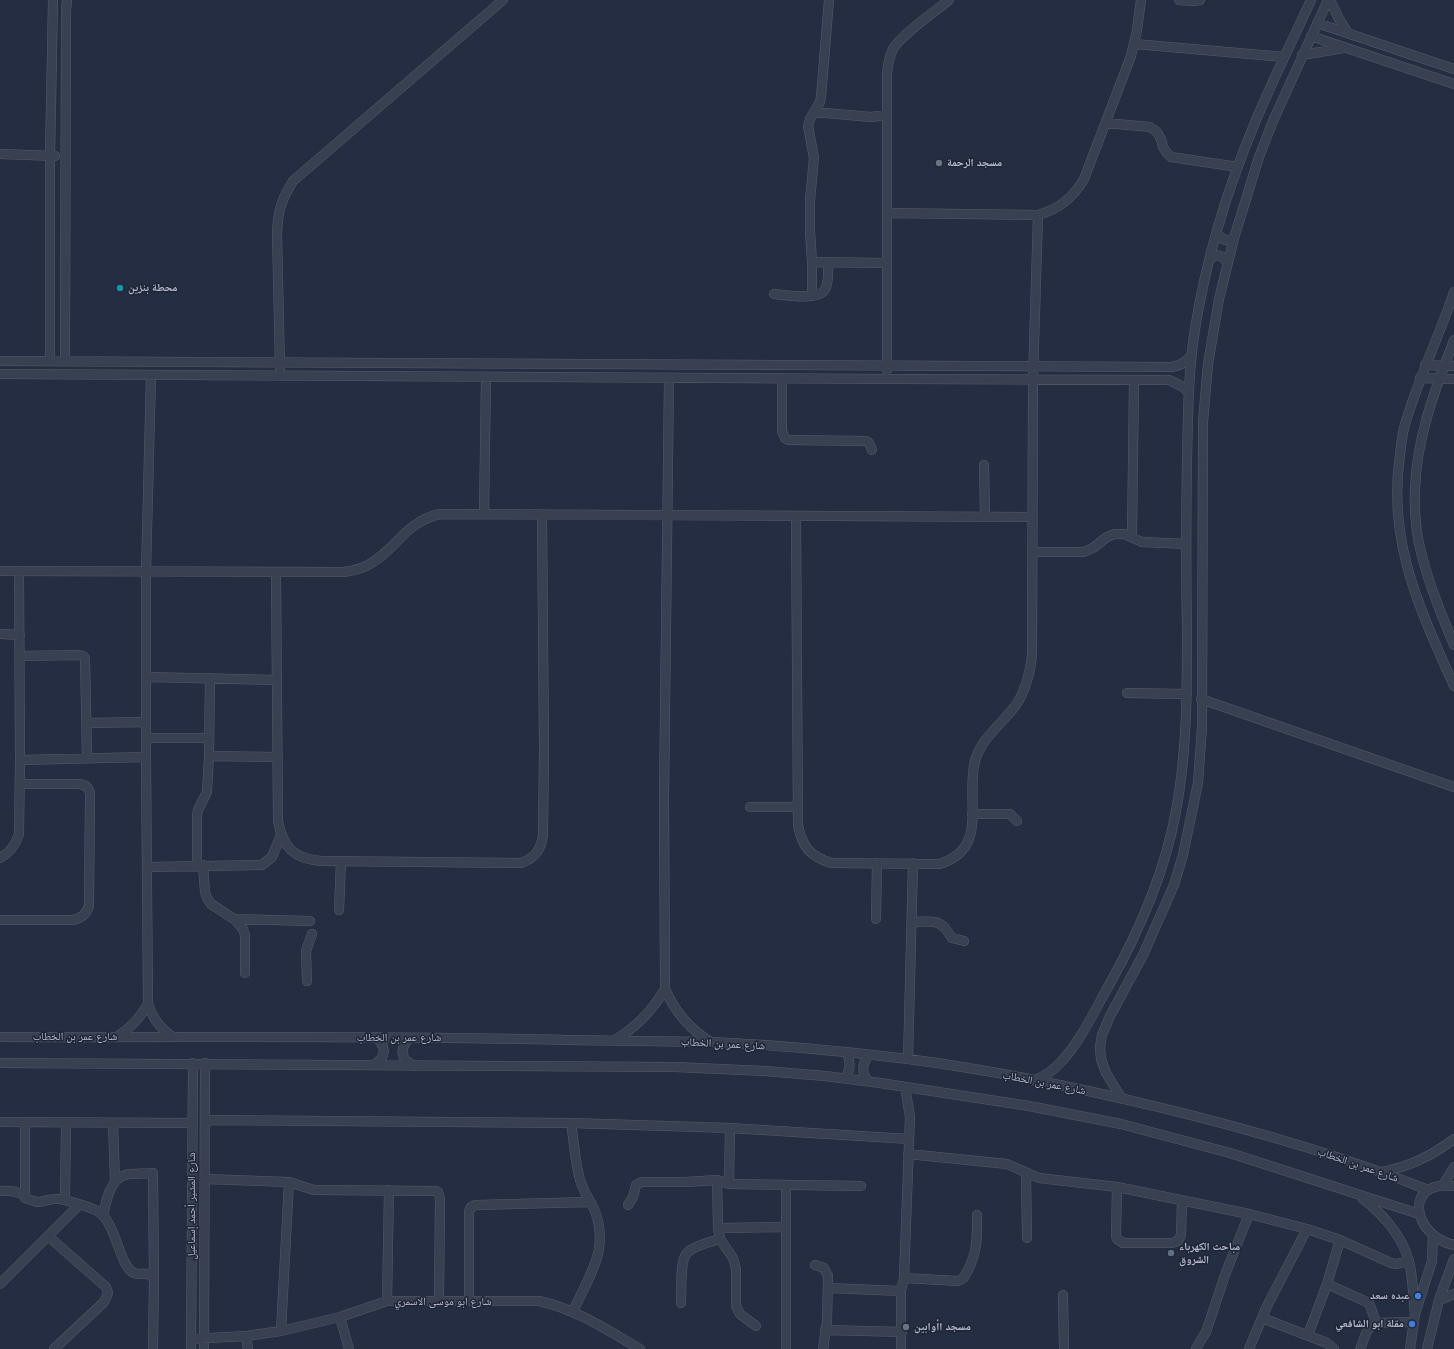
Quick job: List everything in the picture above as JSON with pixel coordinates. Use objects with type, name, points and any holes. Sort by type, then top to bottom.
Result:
[{"type":"street","points":[[50,361],[50,156],[53,0]]},
{"type":"street","points":[[65,361],[67,0]]},
{"type":"street","points":[[280,376],[277,233],[278,214],[283,197],[293,181],[503,0]]},
{"type":"street","points":[[812,296],[810,200],[814,158],[808,126],[814,112],[818,108],[821,97],[828,0]]},
{"type":"street","points":[[887,379],[888,60],[894,48],[902,39],[948,0]]},
{"type":"street","points":[[887,213],[1038,215],[1050,211],[1070,199],[1084,180],[1131,56],[1135,44],[1141,0]]},
{"type":"street","points":[[1179,0],[1200,0]]},
{"type":"street","points":[[1036,1080],[1058,1066],[1066,1056],[1088,1022],[1122,962],[1161,871],[1176,813],[1183,770],[1186,732],[1188,392],[1200,300],[1217,233],[1238,167],[1256,119],[1311,0]]},
{"type":"street","points":[[1122,1098],[1106,1074],[1101,1060],[1100,1047],[1102,1035],[1110,1016],[1143,955],[1174,885],[1184,855],[1198,783],[1201,755],[1205,393],[1214,327],[1227,264],[1250,183],[1267,136],[1302,55],[1329,0]]},
{"type":"street","points":[[1329,0],[1338,19],[1348,33]]},
{"type":"street","points":[[1317,23],[1454,69]]},
{"type":"street","points":[[1311,36],[1454,84]]},
{"type":"street","points":[[1135,44],[1284,57]]},
{"type":"street","points":[[1302,55],[1347,48]]},
{"type":"street","points":[[814,112],[871,117],[887,116]]},
{"type":"street","points":[[1106,123],[1150,127],[1157,132],[1163,147],[1171,157],[1238,167]]},
{"type":"street","points":[[0,154],[65,156]]},
{"type":"street","points":[[796,516],[798,825],[800,838],[808,850],[818,859],[831,863],[939,864],[950,860],[959,854],[967,845],[971,835],[973,772],[978,752],[989,734],[1015,706],[1024,689],[1030,670],[1032,656],[1032,379],[1038,215]]},
{"type":"street","points":[[1217,233],[1222,239],[1226,240],[1234,238]]},
{"type":"street","points":[[1210,259],[1218,255],[1222,256],[1226,260],[1227,264]]},
{"type":"street","points":[[812,262],[887,263]]},
{"type":"street","points":[[774,294],[812,296],[820,294],[826,289],[828,262]]},
{"type":"street","points":[[1454,292],[1420,378],[1404,429],[1397,472],[1396,506],[1404,556],[1414,593],[1454,686]]},
{"type":"street","points":[[1454,340],[1449,366],[1440,379],[1426,420],[1416,474],[1415,502],[1421,555],[1431,587],[1454,645]]},
{"type":"street","points":[[0,361],[1172,367],[1180,366],[1187,361],[1192,354]]},
{"type":"street","points":[[1425,365],[1449,366]]},
{"type":"street","points":[[0,374],[1169,380],[1183,386],[1188,392]]},
{"type":"street","points":[[151,375],[146,572],[148,1004],[157,1023],[164,1031],[173,1037]]},
{"type":"street","points":[[484,514],[486,377]]},
{"type":"street","points":[[669,378],[664,796],[665,989],[673,1005],[684,1020],[697,1033],[713,1042]]},
{"type":"street","points":[[1420,378],[1454,379]]},
{"type":"street","points":[[782,379],[782,431],[785,438],[788,440],[866,441],[869,443],[872,450]]},
{"type":"street","points":[[1132,537],[1134,380]]},
{"type":"street","points":[[984,465],[985,517]]},
{"type":"street","points":[[1187,500],[1203,500]]},
{"type":"street","points":[[0,571],[344,572],[356,570],[368,565],[419,522],[440,514],[1032,518]]},
{"type":"street","points":[[276,572],[278,820],[281,835],[287,846],[297,855],[309,860],[521,863],[530,859],[537,853],[542,845],[543,830],[544,749],[542,514]]},
{"type":"street","points":[[1032,552],[1084,552],[1093,548],[1107,537],[1115,534],[1124,534],[1142,542],[1186,544]]},
{"type":"street","points":[[0,858],[8,853],[15,845],[19,834],[19,571]]},
{"type":"street","points":[[0,634],[20,635]]},
{"type":"street","points":[[20,656],[83,656],[85,658],[87,758]]},
{"type":"street","points":[[147,677],[277,680]]},
{"type":"street","points":[[210,678],[207,792],[197,815],[200,865],[207,898],[211,904],[239,923],[246,935],[245,973]]},
{"type":"street","points":[[1127,693],[1187,694]]},
{"type":"street","points":[[1201,698],[1454,787]]},
{"type":"street","points":[[86,723],[146,722]]},
{"type":"street","points":[[146,738],[209,738]]},
{"type":"street","points":[[209,756],[277,757]]},
{"type":"street","points":[[20,760],[146,757]]},
{"type":"street","points":[[0,920],[73,920],[84,915],[89,906],[89,788],[85,784],[20,784]]},
{"type":"street","points":[[750,807],[798,807]]},
{"type":"street","points":[[1176,813],[1192,816]]},
{"type":"street","points":[[972,814],[1010,814],[1017,821]]},
{"type":"street","points":[[148,866],[262,864],[272,857],[281,835]]},
{"type":"street","points":[[339,910],[341,861]]},
{"type":"street","points":[[876,919],[877,863]]},
{"type":"street","points":[[908,1059],[913,864]]},
{"type":"street","points":[[234,919],[310,921]]},
{"type":"street","points":[[912,922],[933,921],[946,929],[952,938],[964,941]]},
{"type":"street","points":[[307,980],[306,951],[312,934]]},
{"type":"street","points":[[613,1041],[629,1031],[646,1016],[665,989]]},
{"type":"street","points":[[116,1038],[135,1023],[148,1004]]},
{"type":"street","name":"شارع عمر بن الخطاب","points":[[0,1037],[375,1037],[713,1042],[797,1048],[908,1059],[1036,1080],[1122,1098],[1279,1139],[1381,1172],[1428,1190]]},
{"type":"street","points":[[372,1065],[379,1062],[383,1056],[384,1049],[381,1042],[375,1037]]},
{"type":"street","points":[[410,1038],[405,1043],[402,1050],[403,1057],[414,1066]]},
{"type":"street","points":[[846,1078],[849,1072],[850,1064],[847,1053]]},
{"type":"street","points":[[868,1081],[864,1076],[863,1070],[864,1062],[869,1055]]},
{"type":"street","points":[[0,1063],[676,1067],[765,1071],[846,1078],[1029,1106],[1121,1124],[1230,1153],[1419,1214]]},
{"type":"street","name":"شارع المشير أحمد إسماعيل","points":[[191,1349],[193,1063]]},
{"type":"street","name":"شارع المشير أحمد إسماعيل","points":[[204,1349],[205,1064]]},
{"type":"street","points":[[901,1349],[901,1291],[904,1278],[910,1117],[906,1086]]},
{"type":"street","points":[[205,1120],[571,1123],[730,1128],[909,1139]]},
{"type":"street","points":[[0,1122],[192,1123]]},
{"type":"street","points":[[25,1122],[25,1198]]},
{"type":"street","points":[[65,1200],[66,1122]]},
{"type":"street","points":[[114,1123],[115,1182]]},
{"type":"street","points":[[571,1123],[580,1178],[598,1224],[600,1237],[594,1265],[573,1311]]},
{"type":"street","points":[[729,1184],[730,1128]]},
{"type":"street","points":[[1381,1172],[1401,1168],[1420,1161],[1438,1151],[1454,1139]]},
{"type":"street","points":[[908,1154],[1007,1164],[1039,1178],[1117,1188],[1249,1214],[1307,1229],[1340,1240],[1391,1263],[1403,1264],[1409,1261]]},
{"type":"street","points":[[1443,1185],[1454,1167]]},
{"type":"street","points":[[103,1215],[111,1189],[115,1182],[124,1176],[153,1173],[153,1349]]},
{"type":"street","points":[[1026,1173],[1027,1238]]},
{"type":"street","points":[[205,1179],[290,1182],[314,1190],[433,1190],[438,1192],[440,1195],[440,1302]]},
{"type":"street","points":[[717,1180],[718,1228],[720,1239],[735,1263],[737,1311],[756,1326]]},
{"type":"street","points":[[628,1204],[633,1196],[636,1185],[642,1182],[717,1180],[729,1184],[861,1186]]},
{"type":"street","points":[[281,1331],[290,1182]]},
{"type":"street","points":[[786,1185],[786,1349]]},
{"type":"street","points":[[1454,1186],[1435,1186],[1428,1190],[1421,1198],[1419,1209],[1419,1214],[1424,1226],[1433,1235],[1445,1243],[1454,1245]]},
{"type":"street","points":[[1117,1188],[1116,1236],[1117,1239],[1123,1243],[1172,1244],[1178,1241],[1181,1235],[1182,1201]]},
{"type":"street","points":[[0,1191],[11,1190],[18,1192],[25,1198],[38,1202],[57,1198],[88,1206],[98,1211],[106,1218],[112,1228],[128,1267],[136,1274],[149,1274],[154,1279]]},
{"type":"street","points":[[387,1301],[389,1190]]},
{"type":"street","points":[[1355,1194],[1372,1206],[1398,1237],[1409,1261],[1414,1318]]},
{"type":"street","points":[[469,1302],[468,1214],[470,1208],[473,1206],[590,1202]]},
{"type":"street","points":[[0,1284],[79,1204]]},
{"type":"street","points":[[1196,1349],[1206,1332],[1225,1275],[1249,1214]]},
{"type":"street","points":[[904,1278],[958,1281],[964,1279],[972,1262],[976,1248],[977,1215]]},
{"type":"street","points":[[718,1228],[786,1227]]},
{"type":"street","points":[[1249,1349],[1262,1318],[1307,1229]]},
{"type":"street","points":[[1410,1349],[1414,1318],[1432,1261],[1433,1235]]},
{"type":"street","points":[[48,1236],[106,1287],[108,1293],[104,1302],[54,1349]]},
{"type":"street","points":[[681,1303],[683,1262],[687,1252],[720,1239]]},
{"type":"street","points":[[1308,1335],[1327,1284],[1340,1240]]},
{"type":"street","points":[[1426,1349],[1439,1300],[1454,1259]]},
{"type":"street","points":[[815,1265],[820,1266],[827,1272],[828,1276],[827,1322],[823,1349]]},
{"type":"street","points":[[1327,1284],[1369,1303],[1376,1322]]},
{"type":"street","points":[[828,1288],[901,1291]]},
{"type":"street","points":[[1439,1300],[1454,1294]]},
{"type":"street","points":[[1063,1295],[1064,1349]]},
{"type":"street","name":"شارع ابو موسى الاسمري","points":[[191,1339],[246,1336],[281,1331],[340,1317],[387,1301],[539,1301],[573,1311],[640,1349]]},
{"type":"street","points":[[340,1317],[349,1349]]},
{"type":"street","points":[[1262,1318],[1327,1343],[1334,1349]]},
{"type":"street","points":[[1360,1349],[1367,1331],[1371,1325],[1376,1322],[1414,1318]]},
{"type":"street","points":[[825,1330],[902,1332]]},
{"type":"street","points":[[246,1336],[248,1349]]},
{"type":"place","name":"مسجد الرحمة","points":[[939,163]]},
{"type":"place","name":"محطة بنزين","points":[[120,288]]},
{"type":"place","name":"مباحث الكهرباء الشروق","points":[[1171,1253]]},
{"type":"place","name":"عبده سعد","points":[[1418,1296]]},
{"type":"place","name":"مقلة ابو الشافعي","points":[[1412,1324]]},
{"type":"place","name":"مسجد اأوابين","points":[[906,1327]]}]
